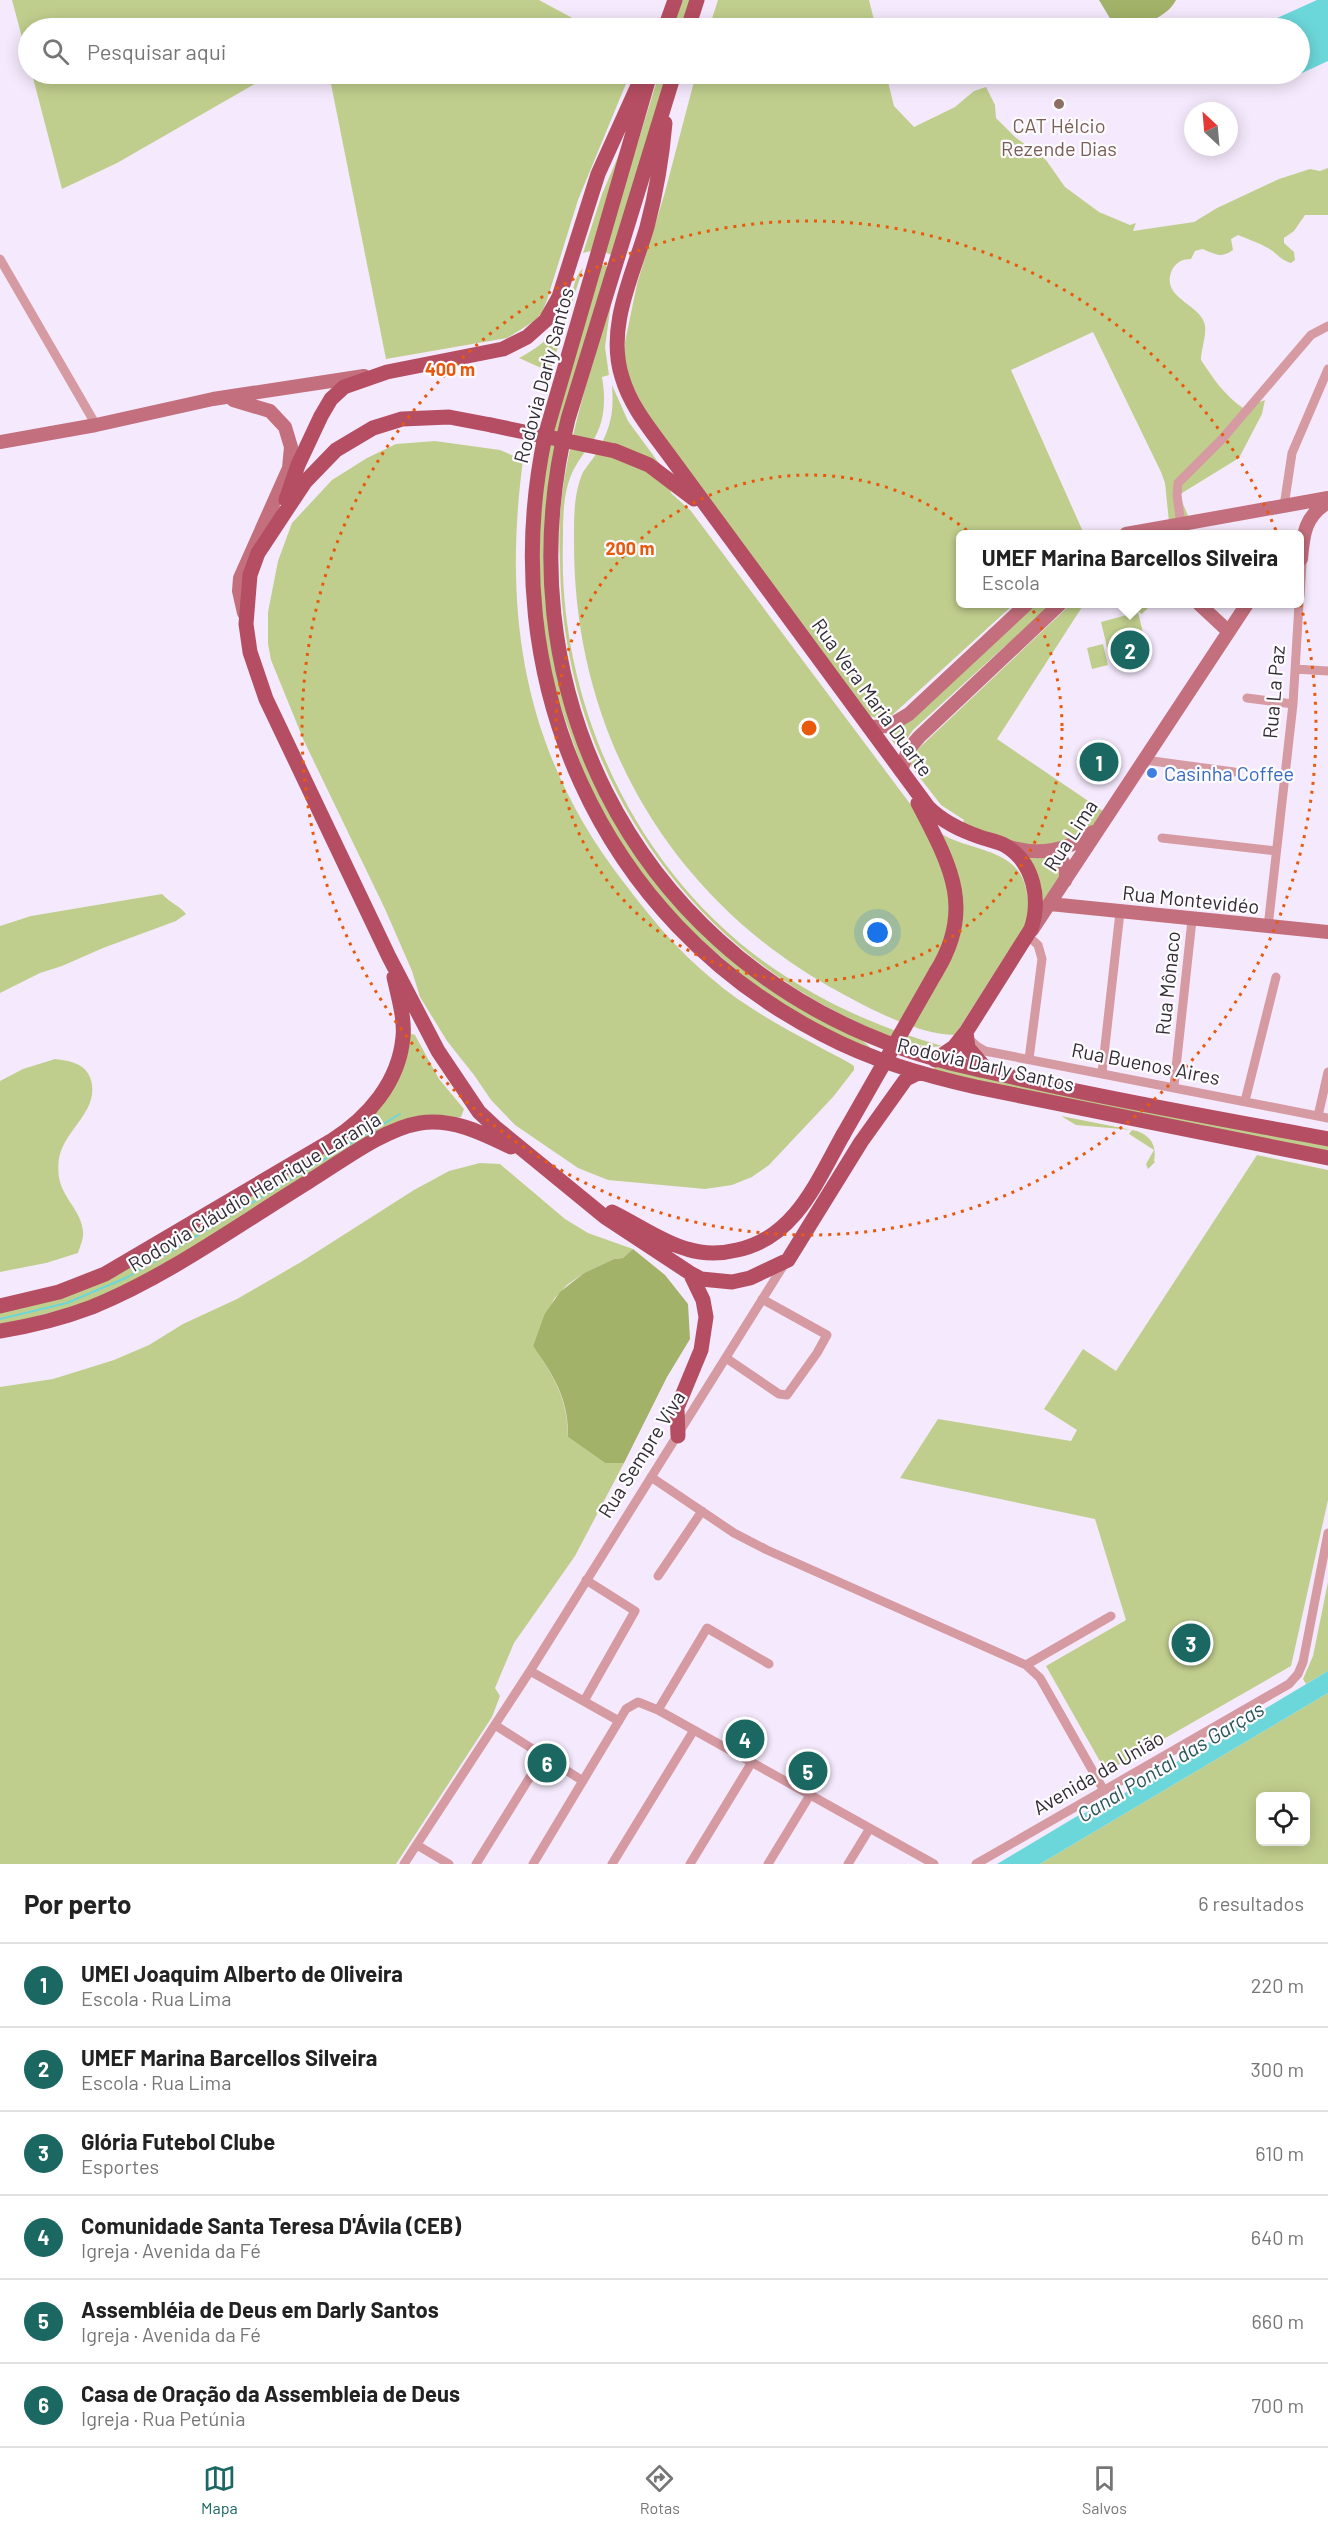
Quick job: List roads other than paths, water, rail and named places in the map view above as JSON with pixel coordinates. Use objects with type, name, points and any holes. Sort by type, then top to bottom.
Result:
[{"type":"main road","points":[[669,18],[675,0]]},
{"type":"main road","points":[[691,18],[697,0]]},
{"type":"main road","points":[[279,520],[298,465],[331,399],[348,384],[387,372],[495,351],[520,342],[534,332],[551,313],[568,270],[598,174],[639,84]]},
{"type":"main road","name":"Rodovia Darly Santos","points":[[647,84],[560,380],[537,478],[532,532],[532,585],[539,650],[548,692],[568,753],[601,821],[642,884],[685,933],[733,976],[785,1014],[842,1044],[918,1073],[1030,1100],[1328,1158]]},
{"type":"main road","name":"Rodovia Darly Santos","points":[[671,84],[579,380],[563,440],[555,481],[550,543],[552,605],[557,646],[572,707],[593,766],[622,821],[657,873],[705,927],[761,975],[813,1009],[869,1036],[935,1060],[1088,1093],[1328,1139]]},
{"type":"main road","points":[[668,94],[658,180],[619,321],[618,358],[624,386],[634,406],[732,541]]},
{"type":"main road","points":[[732,541],[701,506],[668,478],[639,460],[615,451],[448,417],[402,419],[374,428],[342,446],[313,472],[279,520],[253,564],[246,622],[250,652],[266,699],[389,957],[438,1051],[479,1112],[574,1194],[700,1279],[732,1282],[750,1278],[788,1260]]},
{"type":"main road","name":"Rua Vera Maria Duarte","points":[[732,541],[928,807],[959,829],[1005,845],[1023,864],[1034,888],[1035,912],[1028,936]]},
{"type":"main road","points":[[574,1194],[684,1248],[707,1252],[741,1249],[772,1236],[797,1213],[948,951],[955,929],[957,905],[955,884],[944,854],[901,771]]},
{"type":"main road","name":"Rua Lima","points":[[935,1060],[954,1047],[967,1030],[1028,936]]},
{"type":"main road","name":"Rodovia Cláudio Henrique Laranja","points":[[0,1306],[59,1292],[120,1266],[331,1141],[363,1118],[376,1103],[394,1070],[404,1036],[389,957]]},
{"type":"main road","points":[[967,1030],[968,1048],[987,1071]]},
{"type":"main road","name":"Rua Sempre Viva","points":[[788,1260],[861,1142],[906,1079],[918,1073]]},
{"type":"main road","name":"Rodovia Cláudio Henrique Laranja","points":[[0,1331],[63,1317],[117,1296],[406,1126],[433,1122],[461,1125],[529,1157]]},
{"type":"main road","points":[[678,1436],[677,1408],[701,1350],[706,1317],[704,1300],[690,1273]]},
{"type":"street","points":[[0,259],[96,425]]},
{"type":"street","points":[[1328,326],[1311,335],[1298,348],[1223,438],[1178,483],[1175,530],[1284,506],[1328,500]]},
{"type":"street","points":[[1284,506],[1292,453],[1328,369]]},
{"type":"street","points":[[0,442],[96,425],[213,399],[387,372]]},
{"type":"street","points":[[213,399],[243,402],[270,411],[285,427],[291,447],[289,468],[240,578],[239,591],[246,622]]},
{"type":"street","points":[[1304,531],[1310,518],[1328,500]]},
{"type":"street","points":[[1284,506],[1296,515],[1300,530]]},
{"type":"street","points":[[869,727],[889,726],[909,714],[1022,608]]},
{"type":"street","points":[[901,771],[908,750],[918,737],[1055,608]]},
{"type":"street","points":[[1204,608],[1228,631]]},
{"type":"street","name":"Rua Lima","points":[[1028,936],[1243,608]]},
{"type":"street","name":"Rua La Paz","points":[[1268,927],[1293,704],[1299,608]]},
{"type":"street","points":[[1295,669],[1328,671]]},
{"type":"street","points":[[1247,698],[1293,704]]},
{"type":"street","points":[[1145,760],[1234,772]]},
{"type":"street","name":"Rua Vera Maria Duarte","points":[[1005,845],[1025,851],[1046,851],[1074,844],[1097,829]]},
{"type":"street","points":[[1162,838],[1276,851]]},
{"type":"street","points":[[1046,851],[1056,854],[1063,861],[1066,871],[1065,881]]},
{"type":"street","name":"Rua Montevidéo","points":[[1050,904],[1328,932]]},
{"type":"street","points":[[1102,1073],[1120,912]]},
{"type":"street","name":"Rua Mônaco","points":[[1174,1086],[1192,920]]},
{"type":"street","points":[[1028,936],[1038,945],[1042,959],[1029,1059]]},
{"type":"street","points":[[1245,1101],[1276,977]]},
{"type":"street","name":"Rua Buenos Aires","points":[[967,1030],[971,1042],[981,1049],[1323,1117]]},
{"type":"street","points":[[1323,1117],[1328,1072]]},
{"type":"street","name":"Rua Sempre Viva","points":[[404,1864],[530,1671],[788,1260]]},
{"type":"street","points":[[726,1358],[779,1394],[787,1395],[817,1353],[827,1335],[762,1299]]},
{"type":"street","points":[[651,1477],[734,1533],[767,1550],[1026,1665],[1040,1678],[1103,1789]]},
{"type":"street","points":[[658,1576],[702,1511]]},
{"type":"street","name":"Avenida da União","points":[[976,1864],[1103,1789],[1283,1688],[1294,1679],[1303,1662],[1328,1533]]},
{"type":"street","points":[[584,1701],[635,1611],[586,1580]]},
{"type":"street","points":[[1026,1665],[1111,1616]]},
{"type":"street","points":[[658,1710],[707,1628],[769,1664]]},
{"type":"street","points":[[530,1671],[619,1721]]},
{"type":"street","points":[[533,1864],[626,1709],[634,1703],[644,1703],[658,1710],[934,1864]]},
{"type":"street","points":[[495,1725],[583,1781]]},
{"type":"street","points":[[612,1864],[694,1730]]},
{"type":"street","points":[[476,1864],[543,1756]]},
{"type":"street","points":[[690,1864],[752,1762]]},
{"type":"street","points":[[768,1864],[810,1795]]},
{"type":"street","points":[[848,1864],[870,1828]]},
{"type":"street","points":[[417,1845],[449,1864]]},
{"type":"waterway","points":[[0,1319],[67,1303],[128,1277],[400,1114]]},
{"type":"place","name":"CAT Hélcio Rezende Dias","points":[[1059,104]]},
{"type":"place","name":"UMEF Marina Barcellos Silveira","points":[[1130,650]]},
{"type":"place","name":"UMEI Joaquim Alberto de Oliveira","points":[[1099,762]]},
{"type":"place","name":"Casinha Coffee","points":[[1152,773]]},
{"type":"place","name":"Glória Futebol Clube","points":[[1191,1643]]},
{"type":"place","name":"Comunidade Santa Teresa D'Ávila (CEB)","points":[[745,1739]]},
{"type":"place","name":"Casa de Oração da Assembleia de Deus","points":[[547,1763]]},
{"type":"place","name":"Assembléia de Deus em Darly Santos","points":[[808,1771]]},
{"type":"water label","name":"Canal Pontal das Garças","points":[[1170,1761]]}]
